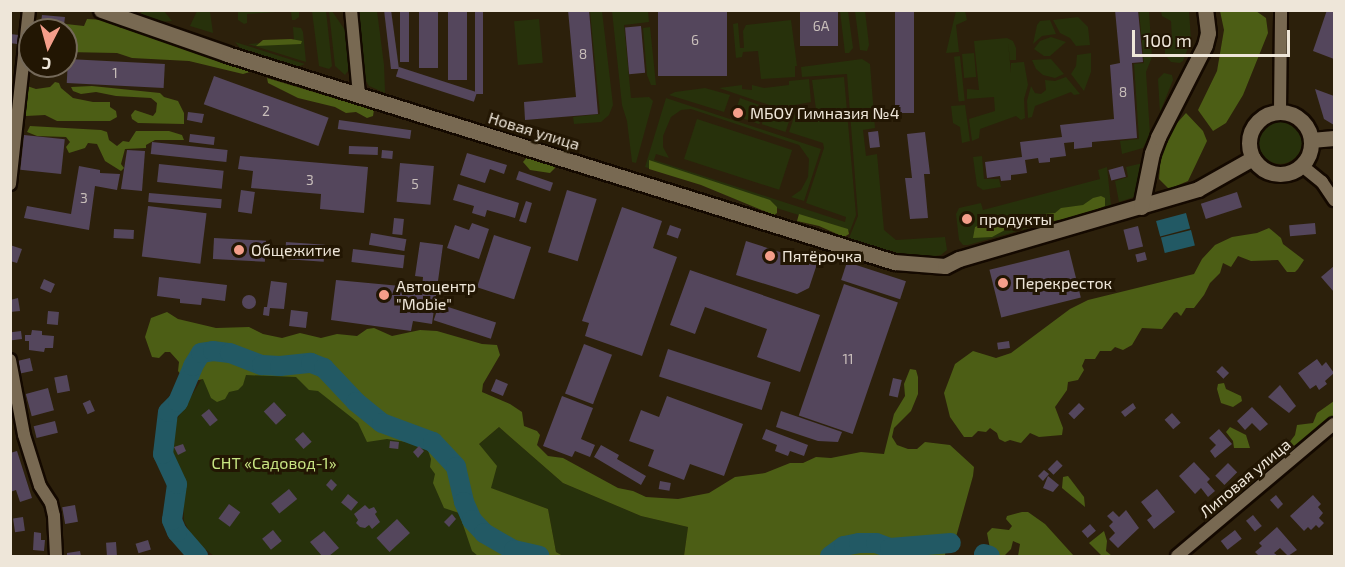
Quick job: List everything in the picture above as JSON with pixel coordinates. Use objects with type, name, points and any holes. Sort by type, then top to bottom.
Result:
[{"type":"street","points":[[10,184],[29,10]]},
{"type":"street","name":"Новая улица","points":[[101,10],[227,54],[894,262],[945,266],[958,259],[1198,189],[1253,158]]},
{"type":"street","points":[[351,10],[359,95]]},
{"type":"street","points":[[1141,207],[1152,153],[1158,136],[1205,45],[1208,33],[1205,10]]},
{"type":"street","points":[[1280,112],[1281,10]]},
{"type":"street","points":[[1280,112],[1297,117],[1308,131],[1311,140],[1310,150],[1301,165],[1284,173],[1275,173],[1259,165],[1250,149],[1251,131],[1262,117],[1280,112]]},
{"type":"street","points":[[1311,140],[1335,138]]},
{"type":"street","points":[[1301,165],[1328,182],[1335,200]]},
{"type":"street","points":[[10,360],[24,435],[40,486],[51,503],[56,556]]},
{"type":"street","name":"Липовая улица","points":[[1177,556],[1335,424]]},
{"type":"green space","points":[[142,11],[164,11],[172,21],[160,22],[143,18],[140,15]]},
{"type":"green space","points":[[197,11],[210,12],[213,33],[190,26]]},
{"type":"green space","points":[[238,11],[291,11],[247,14],[247,23],[244,24],[238,20]]},
{"type":"green space","points":[[291,11],[299,11],[299,17],[292,20]]},
{"type":"green space","points":[[312,11],[326,11],[332,66],[329,69],[319,66]]},
{"type":"green space","points":[[329,11],[332,11],[347,33],[351,67],[345,75],[335,66]]},
{"type":"green space","points":[[358,11],[377,11],[385,93],[369,86],[365,79]]},
{"type":"green space","points":[[590,11],[602,11],[613,105],[609,115],[601,122],[574,124],[573,117],[600,114]]},
{"type":"green space","points":[[612,11],[648,11],[649,22],[624,25],[631,98],[649,97],[653,101],[636,163],[632,162],[627,121],[622,105]]},
{"type":"green space","points":[[840,11],[848,11],[853,48],[849,53],[845,53]]},
{"type":"green space","points":[[855,11],[865,11],[869,45],[867,51],[860,50]]},
{"type":"green space","points":[[956,11],[965,11],[967,20],[956,25],[959,52],[946,53]]},
{"type":"green space","points":[[1139,11],[1149,11],[1152,57],[1146,72],[1150,134],[1143,148],[1122,154],[1120,141],[1139,139],[1134,64],[1144,63]]},
{"type":"green space","points":[[1161,11],[1189,11],[1191,40],[1183,61],[1180,63],[1171,62],[1165,55],[1165,45],[1172,40],[1171,21],[1162,16]]},
{"type":"green space","points":[[1220,11],[1256,11],[1266,18],[1268,33],[1243,95],[1226,123],[1213,131],[1198,110],[1217,71],[1224,30]]},
{"type":"green space","points":[[1078,17],[1088,27],[1090,45],[1076,46],[1070,38],[1060,33],[1053,20]]},
{"type":"green space","points":[[87,19],[106,20],[121,28],[129,27],[220,62],[246,66],[250,72],[243,74],[189,61],[132,58],[117,53],[78,52],[78,25],[84,26]]},
{"type":"green space","points":[[539,19],[543,63],[518,65],[514,21]]},
{"type":"green space","points":[[791,20],[797,66],[795,66],[795,77],[761,79],[758,51],[743,52],[742,57],[736,58],[733,24],[738,23],[740,48],[744,48],[743,31],[746,25]]},
{"type":"green space","points":[[1050,20],[1056,34],[1042,36],[1033,44],[1037,25],[1040,21]]},
{"type":"green space","points":[[293,27],[301,28],[303,32],[306,62],[248,44],[294,41]]},
{"type":"green space","points":[[650,27],[656,85],[651,85],[647,75],[643,28]]},
{"type":"green space","points":[[1051,37],[1066,42],[1050,56],[1044,56],[1034,49],[1040,41]]},
{"type":"green space","points":[[1007,38],[1013,41],[1016,48],[1016,60],[1010,60],[1008,42],[1011,73],[1011,63],[1024,62],[1028,85],[1024,99],[1025,118],[1021,120],[1016,116],[980,129],[979,138],[972,141],[969,119],[995,111],[994,97],[967,99],[967,89],[979,90],[974,41]]},
{"type":"green space","points":[[263,40],[302,41],[301,44],[256,46]]},
{"type":"green space","points":[[235,42],[305,64],[298,67],[242,50]]},
{"type":"green space","points":[[974,53],[976,77],[964,78],[962,54]]},
{"type":"green space","points":[[1091,53],[1091,72],[1084,91],[1071,74],[1076,66],[1077,55]]},
{"type":"green space","points":[[960,56],[965,101],[959,101],[954,57]]},
{"type":"green space","points":[[862,59],[870,64],[875,128],[863,130],[866,156],[877,154],[884,230],[896,240],[945,237],[947,250],[941,255],[918,259],[895,255],[849,238],[858,216],[847,74],[802,77],[801,67]]},
{"type":"green space","points":[[1051,59],[1064,74],[1055,78],[1043,75],[1036,69],[1032,60]]},
{"type":"green space","points":[[1164,73],[1172,75],[1173,80],[1160,112],[1158,79]]},
{"type":"green space","points":[[844,77],[856,215],[850,231],[645,167],[666,98],[821,149],[804,201],[791,197],[801,190],[808,177],[809,159],[799,145],[691,109],[681,110],[671,117],[663,136],[663,147],[669,158],[656,154],[654,160],[845,222],[846,217],[806,203],[824,148],[823,143],[789,132],[796,111],[817,117],[812,80]]},
{"type":"green space","points":[[1066,77],[1080,94],[1074,95],[1071,92],[1035,106],[1032,117],[1028,118],[1027,101],[1031,86],[1035,93],[1041,94],[1046,90],[1045,80],[1055,81]]},
{"type":"green space","points":[[267,78],[374,110],[373,116],[367,118],[356,112],[346,113],[335,107],[298,98],[268,83]]},
{"type":"green space","points":[[809,79],[811,102],[778,108],[719,88],[742,85],[742,89],[752,90],[752,85],[764,88],[789,85],[789,81]]},
{"type":"green space","points":[[55,82],[59,83],[61,88],[73,98],[93,102],[110,102],[110,107],[116,111],[117,117],[110,121],[57,121],[45,115],[26,116],[24,92],[27,86],[36,89],[50,87]]},
{"type":"green space","points":[[92,86],[160,93],[164,97],[178,101],[184,113],[184,124],[138,123],[132,119],[131,115],[135,110],[153,116],[157,103],[151,98],[116,96],[96,92],[81,94],[73,91],[71,87]]},
{"type":"green space","points":[[705,88],[730,95],[724,112],[669,95],[675,92]]},
{"type":"green space","points":[[740,98],[765,107],[759,124],[734,115]]},
{"type":"green space","points":[[965,105],[970,141],[962,143],[960,127],[953,123],[951,106]]},
{"type":"green space","points":[[767,108],[791,116],[786,132],[762,124]]},
{"type":"green space","points":[[1186,113],[1203,131],[1207,141],[1188,181],[1169,189],[1159,179],[1160,166],[1155,161],[1161,141]]},
{"type":"green space","points":[[697,119],[792,150],[779,190],[684,159]]},
{"type":"green space","points":[[1280,120],[1296,126],[1302,142],[1296,158],[1280,164],[1264,158],[1258,142],[1264,126]]},
{"type":"green space","points":[[30,126],[101,130],[107,132],[109,140],[117,146],[123,141],[129,142],[136,131],[169,131],[182,135],[184,140],[155,140],[146,145],[146,148],[125,149],[121,164],[124,168],[121,171],[105,161],[97,144],[88,143],[85,148],[69,153],[66,147],[70,142],[66,137],[37,136],[27,132]]},
{"type":"green space","points":[[528,156],[553,164],[555,168],[550,173],[530,170],[523,162]]},
{"type":"green space","points":[[982,156],[984,179],[999,179],[1001,187],[983,190],[977,186],[973,157]]},
{"type":"green space","points":[[649,160],[770,200],[777,207],[777,213],[774,215],[701,185],[649,169]]},
{"type":"green space","points":[[1143,163],[1137,196],[1119,202],[1115,181],[1128,177],[1126,167]]},
{"type":"green space","points":[[1107,167],[1111,205],[968,245],[963,245],[959,240],[956,214],[959,208],[981,203],[983,210],[1100,179],[1098,170]]},
{"type":"green space","points":[[1101,196],[1105,198],[1105,206],[1081,216],[1005,230],[992,237],[973,238],[975,227],[980,225],[990,228],[1013,217],[1055,213],[1061,208],[1083,205]]},
{"type":"green space","points":[[799,214],[848,229],[849,234],[844,237],[819,226],[797,221]]},
{"type":"green space","points":[[1269,228],[1281,238],[1283,244],[1304,260],[1295,272],[1287,272],[1278,260],[1251,261],[1238,256],[1231,267],[1223,263],[1220,273],[1210,283],[1194,308],[1186,308],[1181,316],[1177,312],[1174,313],[1162,329],[1142,328],[1132,345],[1123,350],[1115,347],[1111,351],[1100,351],[1095,359],[1085,359],[1082,366],[1084,370],[1078,380],[1068,382],[1067,390],[1055,407],[1063,428],[1062,435],[1039,437],[1030,433],[1021,443],[1010,440],[1005,442],[999,439],[997,433],[990,428],[986,432],[978,431],[972,437],[964,437],[950,417],[944,393],[955,364],[973,351],[996,358],[1011,353],[1070,309],[1088,300],[1194,274],[1202,259],[1215,245],[1232,237],[1257,233]]},
{"type":"green space","points":[[167,312],[178,319],[216,328],[249,327],[263,334],[282,338],[300,333],[321,338],[337,334],[357,336],[367,329],[374,328],[392,336],[420,330],[437,331],[482,344],[497,345],[500,355],[483,384],[482,392],[522,412],[524,426],[537,431],[540,435],[537,445],[548,456],[563,458],[618,488],[646,497],[678,499],[709,493],[735,477],[765,473],[790,463],[803,463],[816,457],[831,458],[861,452],[884,454],[894,414],[905,396],[904,384],[910,369],[916,370],[918,394],[911,411],[894,428],[892,437],[897,445],[908,449],[917,449],[925,442],[950,445],[974,467],[973,476],[956,537],[946,544],[945,556],[684,556],[688,527],[641,516],[563,483],[499,427],[479,444],[497,466],[491,488],[548,509],[556,552],[563,556],[478,556],[472,551],[459,513],[444,508],[433,483],[435,474],[430,467],[431,459],[426,445],[387,439],[367,442],[358,423],[318,391],[309,390],[296,377],[246,375],[243,385],[238,390],[229,392],[225,399],[217,402],[211,398],[203,379],[190,382],[185,380],[178,371],[179,362],[170,352],[165,352],[159,358],[152,357],[145,337],[151,318]]},
{"type":"green space","name":"СНТ «Садовод-1»","points":[[208,369],[308,372],[407,438],[431,450],[503,556],[214,556],[194,540],[184,521],[183,487],[163,442]]},
{"type":"green space","points":[[1224,383],[1226,389],[1241,396],[1242,401],[1233,407],[1221,403],[1217,389],[1218,384]]},
{"type":"green space","points":[[1334,401],[1334,420],[1302,448],[1295,448],[1289,452],[1287,458],[1276,466],[1263,462],[1267,454],[1277,448],[1286,447],[1295,435],[1297,425],[1313,423],[1317,413]]},
{"type":"green space","points":[[499,427],[563,483],[641,516],[688,527],[684,556],[563,556],[556,552],[548,509],[490,488],[479,444]]},
{"type":"green space","points":[[1230,427],[1246,435],[1250,448],[1234,448],[1233,441],[1226,432]]},
{"type":"green space","points":[[1068,476],[1084,497],[1085,507],[1062,488],[1063,477]]},
{"type":"green space","points":[[1028,512],[1045,524],[1074,556],[1018,556],[1020,544],[1013,541],[1011,549],[1004,556],[991,554],[987,533],[992,528],[1009,530],[1012,526],[1006,519],[1007,516]]},
{"type":"green space","points":[[1104,531],[1107,541],[1106,551],[1112,556],[1102,556],[1089,543]]},
{"type":"water","points":[[1186,213],[1190,228],[1160,236],[1156,221]]},
{"type":"water","points":[[1191,230],[1195,246],[1165,253],[1161,237]]},
{"type":"building","points":[[384,10],[391,10],[399,69],[391,69]]},
{"type":"building","points":[[400,10],[409,10],[409,62],[400,62]]},
{"type":"building","points":[[419,10],[438,10],[438,68],[419,68]]},
{"type":"building","points":[[448,10],[467,10],[467,80],[448,80]]},
{"type":"building","points":[[475,10],[483,10],[483,94],[475,94]]},
{"type":"building","points":[[568,10],[589,10],[598,114],[525,120],[524,102],[576,97]]},
{"type":"building","points":[[658,10],[727,10],[727,76],[658,76]]},
{"type":"building","points":[[800,10],[838,10],[838,46],[800,46]]},
{"type":"building","points":[[895,10],[914,10],[914,113],[895,113]]},
{"type":"building","points":[[1115,10],[1138,10],[1143,62],[1132,63],[1137,138],[1092,142],[1092,147],[1074,149],[1074,142],[1064,143],[1066,156],[1050,158],[1050,162],[1039,163],[1038,158],[1025,160],[1027,173],[1011,175],[1011,180],[1001,181],[1000,176],[987,178],[985,162],[1022,157],[1020,142],[1062,137],[1060,125],[1114,119],[1110,65],[1120,63]]},
{"type":"building","points":[[1327,10],[1334,10],[1334,59],[1313,51]]},
{"type":"building","points":[[42,15],[65,17],[65,18],[42,18]]},
{"type":"building","points":[[641,26],[645,73],[629,74],[625,27]]},
{"type":"building","points":[[10,34],[18,35],[17,44],[10,43]]},
{"type":"building","points":[[78,60],[165,64],[164,88],[67,83],[67,78],[78,78]]},
{"type":"building","points":[[399,67],[477,92],[474,102],[396,77]]},
{"type":"building","points":[[214,76],[329,118],[318,146],[204,104]]},
{"type":"building","points":[[1315,89],[1334,96],[1334,125],[1324,119]]},
{"type":"building","points":[[188,112],[204,114],[202,123],[187,120]]},
{"type":"building","points":[[339,120],[411,130],[410,139],[338,129]]},
{"type":"building","points":[[878,131],[880,147],[870,148],[868,132]]},
{"type":"building","points":[[925,132],[930,174],[924,174],[928,218],[910,219],[905,178],[912,178],[907,134]]},
{"type":"building","points":[[190,134],[215,137],[214,145],[189,142]]},
{"type":"building","points":[[24,135],[65,139],[61,174],[20,170]]},
{"type":"building","points":[[152,142],[228,150],[226,162],[151,154]]},
{"type":"building","points":[[349,146],[378,147],[378,155],[349,154]]},
{"type":"building","points":[[127,150],[145,151],[142,191],[121,189]]},
{"type":"building","points":[[382,150],[393,151],[392,159],[381,158]]},
{"type":"building","points":[[467,153],[507,165],[504,174],[490,169],[485,183],[460,175]]},
{"type":"building","points":[[240,156],[368,167],[364,213],[320,209],[321,194],[251,188],[253,171],[238,169]]},
{"type":"building","points":[[400,163],[434,166],[430,205],[397,202]]},
{"type":"building","points":[[159,164],[224,171],[222,189],[157,182]]},
{"type":"building","points":[[79,166],[100,170],[100,173],[120,174],[117,190],[95,186],[89,230],[24,218],[27,206],[71,214]]},
{"type":"building","points":[[1123,166],[1126,177],[1111,181],[1109,170]]},
{"type":"building","points":[[519,171],[553,183],[550,191],[516,180]]},
{"type":"building","points":[[458,184],[519,203],[515,218],[487,210],[485,217],[472,213],[474,206],[453,200]]},
{"type":"building","points":[[241,190],[255,192],[252,214],[238,212]]},
{"type":"building","points":[[567,190],[597,199],[578,261],[548,252]]},
{"type":"building","points":[[1237,192],[1242,207],[1206,219],[1201,204]]},
{"type":"building","points":[[149,193],[222,199],[221,208],[148,202]]},
{"type":"building","points":[[526,201],[532,203],[526,223],[519,221]]},
{"type":"building","points":[[148,206],[207,213],[200,264],[142,257]]},
{"type":"building","points":[[622,207],[662,221],[653,248],[677,257],[642,356],[585,336],[589,323],[582,321]]},
{"type":"building","points":[[394,218],[404,219],[402,235],[392,234]]},
{"type":"building","points":[[472,223],[489,229],[479,259],[447,248],[455,225],[469,230]]},
{"type":"building","points":[[1315,223],[1316,234],[1290,236],[1289,225]]},
{"type":"building","points":[[670,225],[681,229],[678,239],[667,234]]},
{"type":"building","points":[[1138,226],[1143,246],[1129,250],[1123,230]]},
{"type":"building","points":[[114,229],[134,230],[134,239],[114,238]]},
{"type":"building","points":[[371,233],[406,239],[404,251],[369,245]]},
{"type":"building","points":[[494,235],[531,247],[514,299],[477,287]]},
{"type":"building","name":"Общежитие","points":[[214,238],[266,241],[265,262],[213,259]]},
{"type":"building","points":[[746,241],[817,264],[809,288],[797,294],[736,275]]},
{"type":"building","points":[[286,242],[325,245],[324,262],[285,259]]},
{"type":"building","points":[[420,242],[443,245],[432,324],[413,321],[411,331],[331,320],[336,280],[422,288],[423,277],[415,276]]},
{"type":"building","points":[[10,245],[22,249],[17,263],[10,261]]},
{"type":"building","points":[[353,249],[405,255],[403,268],[351,262]]},
{"type":"building","points":[[1069,250],[1081,298],[1001,317],[989,270]]},
{"type":"building","points":[[1145,252],[1147,260],[1137,262],[1135,254]]},
{"type":"building","points":[[847,262],[906,281],[900,299],[841,280]]},
{"type":"building","points":[[1334,266],[1334,292],[1321,277]]},
{"type":"building","points":[[690,270],[820,315],[800,372],[757,357],[767,329],[705,307],[695,334],[670,325]]},
{"type":"building","points":[[159,277],[227,285],[225,301],[202,298],[201,305],[180,303],[180,299],[157,296]]},
{"type":"building","points":[[44,279],[55,284],[51,293],[40,288]]},
{"type":"building","points":[[271,281],[287,283],[284,309],[270,308],[269,316],[263,315],[264,307],[267,307]]},
{"type":"building","points":[[844,284],[898,303],[853,434],[799,415]]},
{"type":"building","points":[[246,295],[252,295],[256,302],[252,309],[246,309],[242,305],[242,299]]},
{"type":"building","points":[[18,298],[20,311],[10,312],[10,300]]},
{"type":"building","points":[[439,304],[496,323],[491,339],[434,320]]},
{"type":"building","points":[[291,310],[308,312],[306,328],[289,326]]},
{"type":"building","points":[[48,311],[59,312],[58,325],[47,324]]},
{"type":"building","points":[[32,330],[42,331],[42,335],[54,336],[53,348],[45,348],[44,352],[29,350],[29,341],[25,341],[25,335],[31,335]]},
{"type":"building","points":[[21,331],[22,339],[12,340],[11,332]]},
{"type":"building","points":[[1009,341],[1010,348],[998,350],[997,343]]},
{"type":"building","points":[[584,344],[612,355],[593,404],[565,393]]},
{"type":"building","points":[[668,349],[771,382],[762,410],[659,377]]},
{"type":"building","points":[[30,358],[33,371],[20,374],[17,361]]},
{"type":"building","points":[[1317,359],[1322,366],[1326,362],[1334,373],[1325,381],[1327,384],[1319,390],[1316,385],[1310,389],[1298,373]]},
{"type":"building","points":[[1222,366],[1229,373],[1223,379],[1216,372]]},
{"type":"building","points":[[67,375],[70,391],[57,393],[54,377]]},
{"type":"building","points":[[893,378],[902,380],[898,398],[889,396]]},
{"type":"building","points":[[496,379],[508,384],[503,396],[491,391]]},
{"type":"building","points":[[1280,385],[1296,406],[1289,413],[1268,397]]},
{"type":"building","points":[[48,388],[54,410],[32,416],[26,394]]},
{"type":"building","points":[[562,396],[593,408],[581,439],[595,445],[590,457],[575,451],[572,457],[543,446]]},
{"type":"building","points":[[667,396],[743,424],[724,476],[690,464],[684,480],[648,466],[654,450],[629,441],[641,410],[659,417]]},
{"type":"building","points":[[90,400],[95,411],[88,414],[83,403]]},
{"type":"building","points":[[274,402],[286,415],[276,425],[264,412]]},
{"type":"building","points":[[1079,403],[1085,409],[1074,419],[1068,414]]},
{"type":"building","points":[[1133,403],[1136,408],[1125,417],[1121,412]]},
{"type":"building","points":[[1252,407],[1268,424],[1260,431],[1252,423],[1245,430],[1237,421]]},
{"type":"building","points":[[209,409],[218,420],[210,426],[201,415]]},
{"type":"building","points":[[781,411],[842,432],[838,442],[818,441],[776,427]]},
{"type":"building","points":[[1172,413],[1181,423],[1173,429],[1165,420]]},
{"type":"building","points":[[55,421],[58,433],[37,438],[34,426]]},
{"type":"building","points":[[766,429],[808,445],[804,456],[790,451],[788,456],[775,451],[777,445],[762,439]]},
{"type":"building","points":[[1219,429],[1232,444],[1215,458],[1210,451],[1216,445],[1209,438]]},
{"type":"building","points":[[303,432],[312,442],[304,449],[295,439]]},
{"type":"building","points":[[390,441],[399,442],[398,449],[389,448]]},
{"type":"building","points":[[183,444],[186,451],[178,455],[174,447]]},
{"type":"building","points":[[601,445],[619,455],[617,459],[646,476],[641,485],[594,457]]},
{"type":"building","points":[[419,446],[424,451],[418,458],[413,452]]},
{"type":"building","points":[[17,451],[32,498],[20,502],[16,490],[10,492],[10,453]]},
{"type":"building","points":[[1057,460],[1063,466],[1053,475],[1048,469]]},
{"type":"building","points":[[1194,462],[1210,479],[1207,482],[1215,491],[1208,497],[1201,488],[1195,494],[1179,476]]},
{"type":"building","points":[[1228,463],[1237,472],[1224,485],[1215,476]]},
{"type":"building","points":[[1044,470],[1049,474],[1043,481],[1038,476]]},
{"type":"building","points":[[1048,476],[1059,485],[1053,492],[1043,488]]},
{"type":"building","points":[[331,479],[337,485],[332,491],[326,485]]},
{"type":"building","points":[[660,481],[671,483],[669,491],[659,489]]},
{"type":"building","points":[[289,489],[297,499],[279,514],[271,503]]},
{"type":"building","points":[[1157,489],[1175,512],[1154,529],[1147,520],[1152,516],[1141,502]]},
{"type":"building","points":[[348,494],[358,502],[351,511],[341,503]]},
{"type":"building","points":[[1276,495],[1283,504],[1278,509],[1270,500]]},
{"type":"building","points":[[1313,495],[1321,504],[1318,507],[1323,513],[1319,518],[1324,523],[1319,528],[1316,525],[1311,530],[1308,527],[1304,531],[1290,516]]},
{"type":"building","points":[[229,504],[240,512],[230,527],[218,519]]},
{"type":"building","points":[[75,505],[78,522],[65,524],[62,507]]},
{"type":"building","points":[[365,505],[369,509],[374,507],[380,522],[372,529],[369,525],[365,528],[356,523],[358,520],[354,514]]},
{"type":"building","points":[[1126,510],[1139,528],[1118,548],[1109,539],[1115,533],[1109,526],[1113,522],[1107,516],[1113,511],[1119,517]]},
{"type":"building","points":[[452,514],[456,519],[449,527],[444,522]]},
{"type":"building","points":[[1253,515],[1262,526],[1255,532],[1246,521]]},
{"type":"building","points":[[23,517],[25,531],[15,532],[13,518]]},
{"type":"building","points":[[397,519],[410,533],[389,552],[377,538]]},
{"type":"building","points":[[1090,524],[1096,531],[1088,538],[1082,531]]},
{"type":"building","points":[[1277,527],[1297,550],[1288,556],[1280,548],[1274,553],[1278,556],[1259,556],[1255,552],[1262,546],[1259,543]]},
{"type":"building","points":[[273,530],[282,541],[271,550],[262,539]]},
{"type":"building","points":[[1235,530],[1242,539],[1228,550],[1221,541]]},
{"type":"building","points":[[324,531],[339,548],[329,556],[322,556],[310,542]]},
{"type":"building","points":[[34,532],[41,533],[41,540],[45,540],[44,551],[33,550]]},
{"type":"building","points":[[148,540],[151,550],[138,553],[136,544]]},
{"type":"building","points":[[116,542],[117,556],[107,556],[106,543]]},
{"type":"building","points":[[80,551],[81,556],[67,556],[67,553]]},
{"type":"waterway","points":[[198,556],[177,532],[172,520],[177,484],[163,454],[168,412],[178,402],[201,353],[213,351],[230,353],[262,365],[311,363],[324,368],[356,402],[382,423],[433,442],[456,467],[464,502],[472,520],[484,533],[514,550],[539,556]]},
{"type":"waterway","points":[[830,556],[844,546],[859,543],[876,543],[890,548],[951,543]]},
{"type":"waterway","points":[[984,554],[990,556]]},
{"type":"place","name":"МБОУ Гимназия №4","points":[[738,113]]},
{"type":"place","name":"продукты","points":[[967,219]]},
{"type":"place","name":"Общежитие","points":[[239,250]]},
{"type":"place","name":"Пятёрочка","points":[[770,256]]},
{"type":"place","name":"Перекресток","points":[[1003,283]]},
{"type":"place","name":"Автоцентр \"Mobie\"","points":[[384,295]]}]
